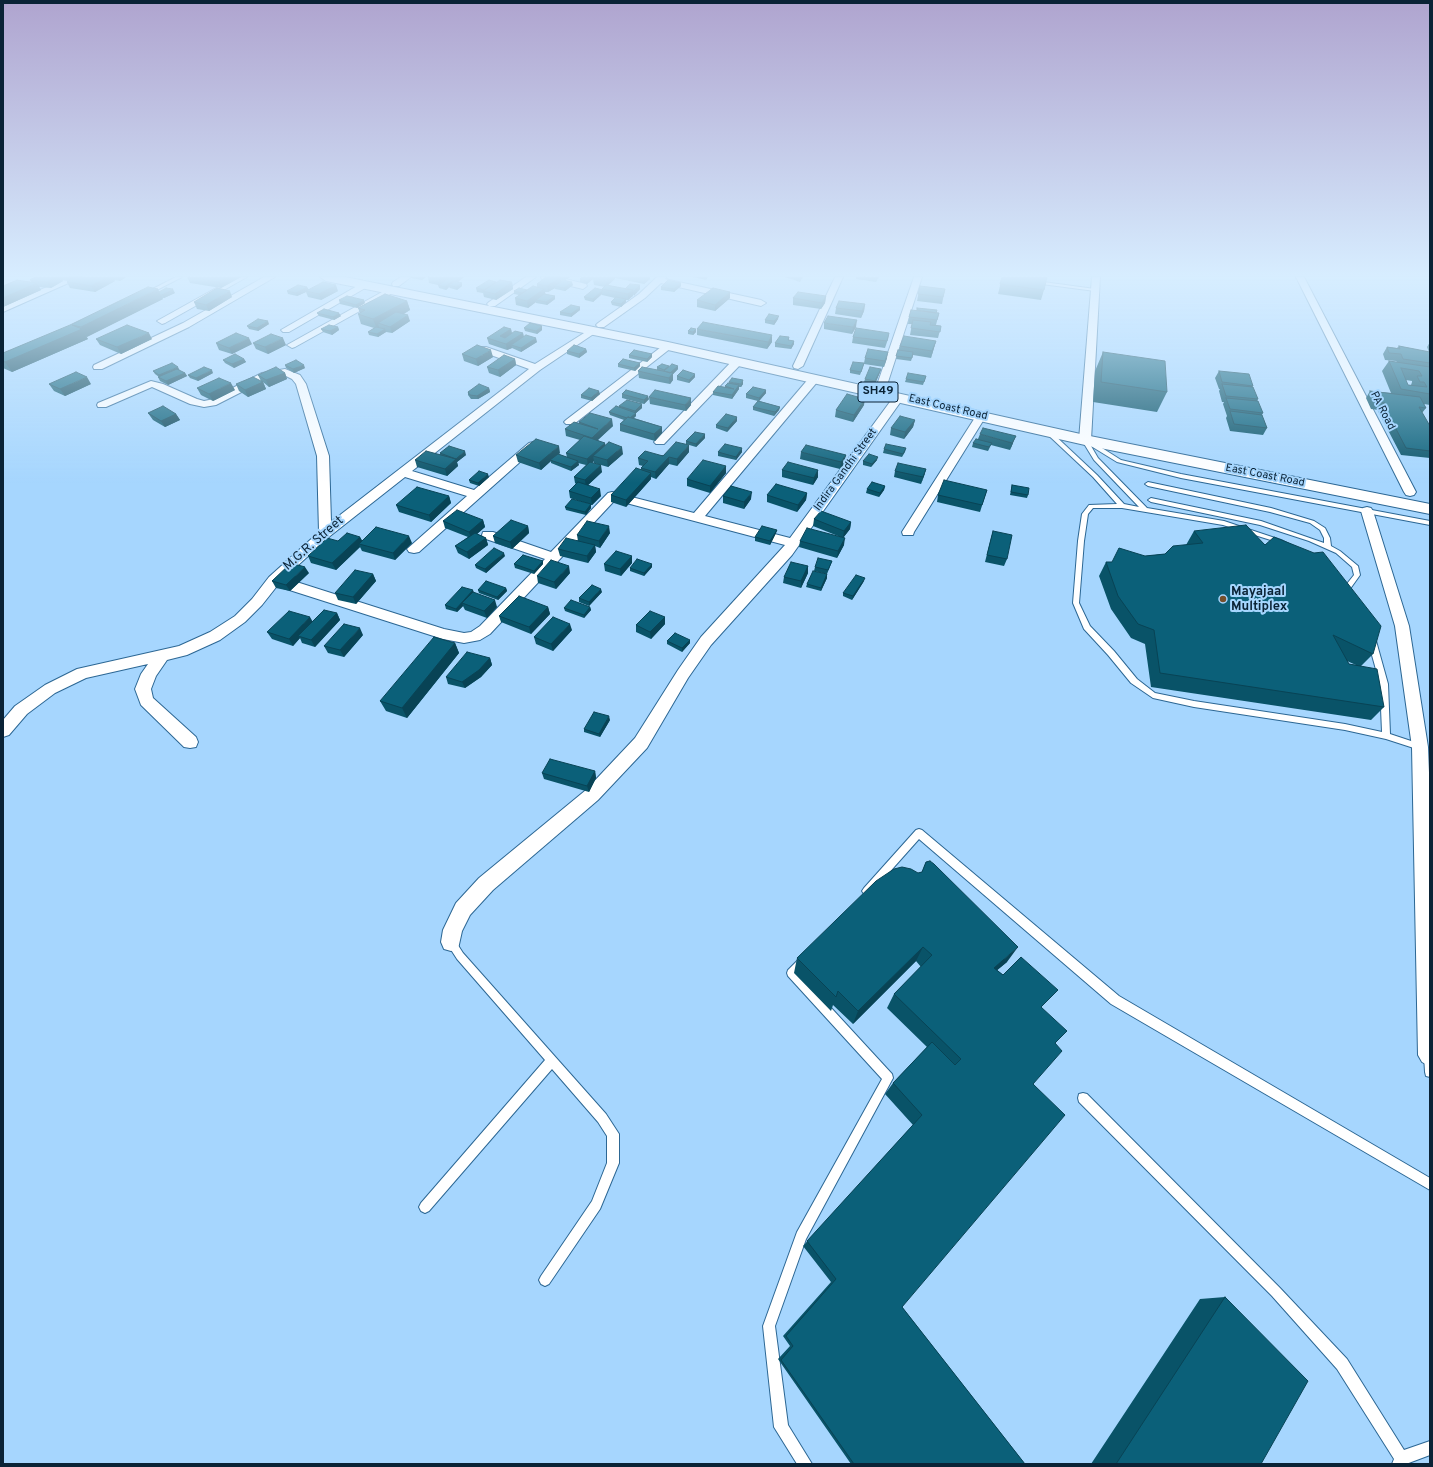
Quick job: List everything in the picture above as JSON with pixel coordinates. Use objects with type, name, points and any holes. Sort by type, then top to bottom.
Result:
[{"type":"main road","name":"East Coast Road","points":[[689,345],[798,366],[1086,434],[1430,508]]},
{"type":"main road","name":"East Coast Road","points":[[668,346],[1047,431],[1086,434],[1430,495]]},
{"type":"street","points":[[98,367],[143,345]]},
{"type":"street","name":"M.G.R. Street","points":[[3,731],[21,710],[35,699],[50,689],[82,673],[182,651],[215,636],[240,619],[257,602],[274,580],[325,533],[536,368],[570,345]]},
{"type":"street","points":[[798,366],[807,345]]},
{"type":"street","points":[[882,385],[895,345]]},
{"type":"street","points":[[1086,434],[1092,345]]},
{"type":"street","name":"PA Road","points":[[1335,345],[1410,492]]},
{"type":"street","points":[[570,422],[668,346]]},
{"type":"street","points":[[483,349],[536,368]]},
{"type":"street","points":[[660,442],[738,362]]},
{"type":"street","points":[[102,405],[151,384],[159,386],[194,402],[204,404],[212,403],[266,375],[284,372],[296,377],[301,384],[323,456],[325,533]]},
{"type":"street","points":[[696,519],[814,378]]},
{"type":"street","name":"Indira Gandhi Street","points":[[451,942],[453,930],[463,909],[486,884],[592,795],[641,743],[683,674],[706,641],[775,567],[870,439],[899,397]]},
{"type":"street","points":[[908,532],[981,416]]},
{"type":"street","points":[[414,549],[539,441]]},
{"type":"street","points":[[402,472],[476,495]]},
{"type":"street","points":[[274,580],[444,634],[464,638],[475,636],[485,630],[612,496],[792,543]]},
{"type":"street","points":[[1367,511],[1402,626],[1424,751],[1430,1054]]},
{"type":"street","points":[[488,535],[553,557]]},
{"type":"street","points":[[162,655],[149,674],[142,689],[146,701],[190,742]]},
{"type":"lane","points":[[1047,431],[1095,476],[1122,506]]},
{"type":"lane","points":[[1086,434],[1096,459],[1146,510]]},
{"type":"lane","points":[[1086,434],[1119,461],[1181,476],[1430,523]]},
{"type":"lane","points":[[1148,484],[1271,510],[1312,522],[1322,529],[1327,538],[1328,548]]},
{"type":"lane","points":[[1151,500],[1261,523],[1338,552],[1355,566],[1357,575],[1346,589]]},
{"type":"lane","points":[[1386,736],[1384,684],[1369,630],[1346,589],[1316,561],[1279,541],[1224,523],[1122,506],[1091,506],[1085,514],[1080,541],[1076,603],[1087,628],[1111,653],[1134,681],[1153,696],[1194,704],[1345,727],[1386,736],[1424,751]]},
{"type":"lane","points":[[861,897],[919,833],[1115,1000],[1430,1184]]},
{"type":"lane","points":[[451,942],[460,956],[602,1118],[613,1134],[613,1163],[596,1205],[545,1280]]},
{"type":"lane","points":[[805,1464],[781,1428],[768,1326],[801,1236],[888,1078],[792,973],[808,955]]},
{"type":"lane","points":[[1430,1054],[1430,1072]]},
{"type":"lane","points":[[425,1208],[552,1060]]},
{"type":"lane","points":[[1083,1098],[1276,1292],[1342,1364],[1400,1461],[1430,1448]]},
{"type":"building","points":[[21,345],[44,345],[5,362],[3,361],[3,353]]},
{"type":"building","points":[[222,345],[234,345],[229,348]]},
{"type":"building","points":[[476,345],[491,350],[476,359],[462,354]]},
{"type":"building","points":[[513,345],[525,345],[521,348]]},
{"type":"building","points":[[573,345],[586,349],[579,354],[567,351]]},
{"type":"building","points":[[900,345],[934,345],[932,351]]},
{"type":"building","points":[[1399,346],[1430,352],[1430,363],[1403,359],[1401,354],[1389,353],[1387,347],[1400,349]]},
{"type":"building","points":[[868,349],[888,352],[885,361],[865,358]]},
{"type":"building","points":[[634,350],[652,354],[647,359],[629,355]]},
{"type":"building","points":[[898,350],[913,352],[912,358],[896,356]]},
{"type":"building","points":[[1103,352],[1165,361],[1167,392],[1101,382]]},
{"type":"building","points":[[235,354],[244,359],[232,364],[223,360]]},
{"type":"building","points":[[504,355],[515,359],[498,370],[487,367]]},
{"type":"building","points":[[623,359],[640,363],[634,368],[618,364]]},
{"type":"building","points":[[296,360],[304,365],[293,369],[285,365]]},
{"type":"building","points":[[1389,361],[1430,367],[1430,394],[1401,389]],"holes":[[[1401,368],[1419,371],[1422,376],[1417,376],[1420,382],[1424,382],[1427,387],[1408,385]]]},
{"type":"building","points":[[853,362],[864,363],[861,372],[850,370]]},
{"type":"building","points":[[172,363],[178,367],[159,375],[153,371]]},
{"type":"building","points":[[662,364],[669,366],[664,370],[657,367]]},
{"type":"building","points":[[672,364],[678,366],[670,373],[664,371]]},
{"type":"building","points":[[204,367],[212,370],[196,378],[188,375]]},
{"type":"building","points":[[276,367],[285,373],[266,380],[258,375]]},
{"type":"building","points":[[642,367],[673,373],[669,378],[638,371]]},
{"type":"building","points":[[870,367],[881,369],[875,381],[865,379]]},
{"type":"building","points":[[177,369],[185,373],[166,381],[158,377]]},
{"type":"building","points":[[683,370],[695,374],[689,380],[677,376]]},
{"type":"building","points":[[1219,371],[1249,374],[1253,386],[1222,382]]},
{"type":"building","points":[[76,372],[87,377],[60,389],[49,384]]},
{"type":"building","points":[[908,373],[926,376],[924,382],[906,379]]},
{"type":"building","points":[[253,377],[263,382],[245,390],[236,384]]},
{"type":"building","points":[[219,378],[231,383],[209,394],[197,388]]},
{"type":"building","points":[[732,378],[743,380],[741,384],[729,382]]},
{"type":"building","points":[[728,383],[739,385],[732,395],[713,392],[718,386],[734,389],[725,386]]},
{"type":"building","points":[[479,384],[489,388],[477,396],[470,395],[468,392]]},
{"type":"building","points":[[1222,384],[1253,387],[1258,399],[1226,396]]},
{"type":"building","points":[[753,387],[766,390],[759,398],[746,394]]},
{"type":"building","points":[[589,388],[599,391],[591,398],[581,395]]},
{"type":"building","points":[[626,390],[648,396],[644,400],[622,394]]},
{"type":"building","points":[[655,390],[691,398],[685,405],[649,397]]},
{"type":"building","points":[[1370,391],[1420,397],[1426,408],[1419,407],[1430,426],[1430,451],[1406,448],[1383,404],[1385,403],[1375,402]]},
{"type":"building","points":[[847,394],[865,399],[854,415],[836,410]]},
{"type":"building","points":[[1226,398],[1258,401],[1263,413],[1230,409]]},
{"type":"building","points":[[627,400],[642,404],[635,411],[619,406]]},
{"type":"building","points":[[758,401],[780,407],[775,412],[753,407]]},
{"type":"building","points":[[163,406],[176,414],[161,421],[148,413]]},
{"type":"building","points":[[616,406],[636,413],[630,418],[627,418],[609,412]]},
{"type":"building","points":[[1230,411],[1262,415],[1267,428],[1234,424]]},
{"type":"building","points":[[590,413],[612,419],[592,438],[565,429],[574,422],[598,429],[579,422]]},
{"type":"building","points":[[726,414],[737,417],[728,428],[716,425]]},
{"type":"building","points":[[900,416],[915,420],[905,432],[891,428]]},
{"type":"building","points":[[628,417],[662,427],[654,434],[620,424]]},
{"type":"building","points":[[983,428],[1016,436],[1012,443],[980,434]]},
{"type":"building","points":[[695,432],[705,434],[696,444],[686,441]]},
{"type":"building","points":[[584,436],[605,443],[587,459],[566,453]]},
{"type":"building","points":[[536,439],[559,446],[539,463],[516,455]]},
{"type":"building","points":[[976,439],[992,443],[989,447],[973,443]]},
{"type":"building","points":[[609,442],[622,447],[607,460],[593,456]]},
{"type":"building","points":[[676,442],[689,445],[677,459],[669,457],[655,472],[641,468],[648,461],[638,458],[645,451],[663,456]]},
{"type":"building","points":[[725,444],[742,448],[736,457],[718,452]]},
{"type":"building","points":[[886,444],[906,448],[903,454],[884,449]]},
{"type":"building","points":[[806,445],[846,455],[841,462],[801,452]]},
{"type":"building","points":[[449,446],[465,451],[456,459],[440,453]]},
{"type":"building","points":[[426,451],[456,459],[445,469],[415,460]]},
{"type":"building","points":[[558,454],[578,461],[571,467],[550,460]]},
{"type":"building","points":[[869,454],[878,457],[872,464],[863,461]]},
{"type":"building","points":[[703,460],[726,466],[710,486],[687,479]]},
{"type":"building","points":[[590,462],[601,465],[585,480],[574,477]]},
{"type":"building","points":[[788,462],[818,470],[814,478],[782,470]]},
{"type":"building","points":[[898,463],[926,469],[923,477],[895,471]]},
{"type":"building","points":[[636,468],[651,473],[626,500],[611,495]]},
{"type":"building","points":[[479,471],[488,474],[478,483],[469,480]]},
{"type":"building","points":[[944,480],[987,490],[982,505],[938,495]]},
{"type":"building","points":[[578,482],[600,489],[591,498],[569,491]]},
{"type":"building","points":[[872,482],[885,486],[880,493],[867,489]]},
{"type":"building","points":[[776,484],[807,493],[798,505],[767,495]]},
{"type":"building","points":[[1012,485],[1029,488],[1028,495],[1011,492]]},
{"type":"building","points":[[731,486],[752,492],[744,502],[723,496]]},
{"type":"building","points":[[417,487],[449,496],[429,515],[396,505]]},
{"type":"building","points":[[572,499],[591,504],[585,512],[565,507]]},
{"type":"building","points":[[457,510],[483,520],[469,532],[443,521]]},
{"type":"building","points":[[821,511],[851,522],[844,531],[814,519]]},
{"type":"building","points":[[511,520],[528,526],[510,542],[493,536]]},
{"type":"building","points":[[587,521],[609,526],[599,541],[577,535]]},
{"type":"building","points":[[1246,525],[1265,545],[1274,537],[1314,553],[1323,552],[1381,626],[1373,654],[1333,635],[1349,664],[1377,669],[1384,707],[1160,673],[1154,630],[1138,624],[1118,596],[1106,562],[1112,562],[1119,548],[1145,556],[1165,554],[1173,546],[1203,543],[1194,531]]},
{"type":"building","points":[[762,526],[777,530],[770,541],[755,537]]},
{"type":"building","points":[[376,527],[409,536],[393,553],[359,544]]},
{"type":"building","points":[[807,528],[845,538],[838,551],[800,541]]},
{"type":"building","points":[[993,531],[1012,535],[1007,559],[987,555]]},
{"type":"building","points":[[347,533],[360,537],[332,563],[308,556],[327,538],[338,541]]},
{"type":"building","points":[[475,533],[486,538],[467,552],[455,546]]},
{"type":"building","points":[[566,538],[595,545],[587,556],[558,549]]},
{"type":"building","points":[[494,548],[504,553],[485,569],[475,565]]},
{"type":"building","points":[[616,551],[632,556],[620,569],[604,564]]},
{"type":"building","points":[[523,555],[543,561],[534,571],[514,564]]},
{"type":"building","points":[[818,558],[832,561],[828,570],[815,567]]},
{"type":"building","points":[[637,559],[652,564],[644,573],[630,568]]},
{"type":"building","points":[[551,560],[569,566],[554,582],[537,576]]},
{"type":"building","points":[[791,562],[808,566],[801,581],[784,577]]},
{"type":"building","points":[[291,563],[305,567],[286,585],[272,581]]},
{"type":"building","points":[[355,570],[373,574],[353,597],[335,593]]},
{"type":"building","points":[[813,571],[827,574],[821,588],[807,584]]},
{"type":"building","points":[[856,575],[865,578],[853,596],[843,593]]},
{"type":"building","points":[[486,581],[506,588],[497,597],[478,590]]},
{"type":"building","points":[[592,585],[601,589],[589,602],[579,598]]},
{"type":"building","points":[[462,587],[473,590],[456,609],[445,605]]},
{"type":"building","points":[[473,592],[495,600],[484,611],[462,603]]},
{"type":"building","points":[[519,596],[548,607],[529,627],[499,616]]},
{"type":"building","points":[[571,600],[590,607],[584,615],[564,608]]},
{"type":"building","points":[[324,610],[337,613],[311,640],[298,636]]},
{"type":"building","points":[[289,611],[310,617],[289,639],[267,632]]},
{"type":"building","points":[[650,611],[665,617],[650,632],[636,625]]},
{"type":"building","points":[[553,617],[570,624],[551,644],[534,637]]},
{"type":"building","points":[[344,624],[360,628],[340,650],[324,646]]},
{"type":"building","points":[[675,633],[690,640],[682,648],[667,641]]},
{"type":"building","points":[[434,637],[455,643],[402,708],[380,701]]},
{"type":"building","points":[[467,652],[490,658],[479,670],[462,682],[446,677]]},
{"type":"building","points":[[594,712],[609,716],[599,734],[584,729]]},
{"type":"building","points":[[550,759],[595,771],[587,786],[542,773]]},
{"type":"building","points":[[930,861],[1018,947],[994,968],[1003,975],[1021,957],[1058,990],[1041,1007],[1067,1031],[1055,1043],[1062,1051],[1033,1084],[1065,1115],[902,1307],[1025,1464],[854,1464],[781,1360],[793,1346],[786,1336],[836,1279],[807,1241],[922,1115],[893,1083],[932,1042],[955,1065],[961,1059],[894,994],[932,955],[923,947],[858,1011],[838,991],[836,997],[797,958],[876,881],[894,869],[902,867],[911,869],[918,873],[922,872],[926,862]]},
{"type":"building","points":[[1225,1297],[1308,1381],[1261,1464],[1116,1464]]},
{"type":"place","name":"Mayajaal Multiplex","points":[[1223,599]]}]
